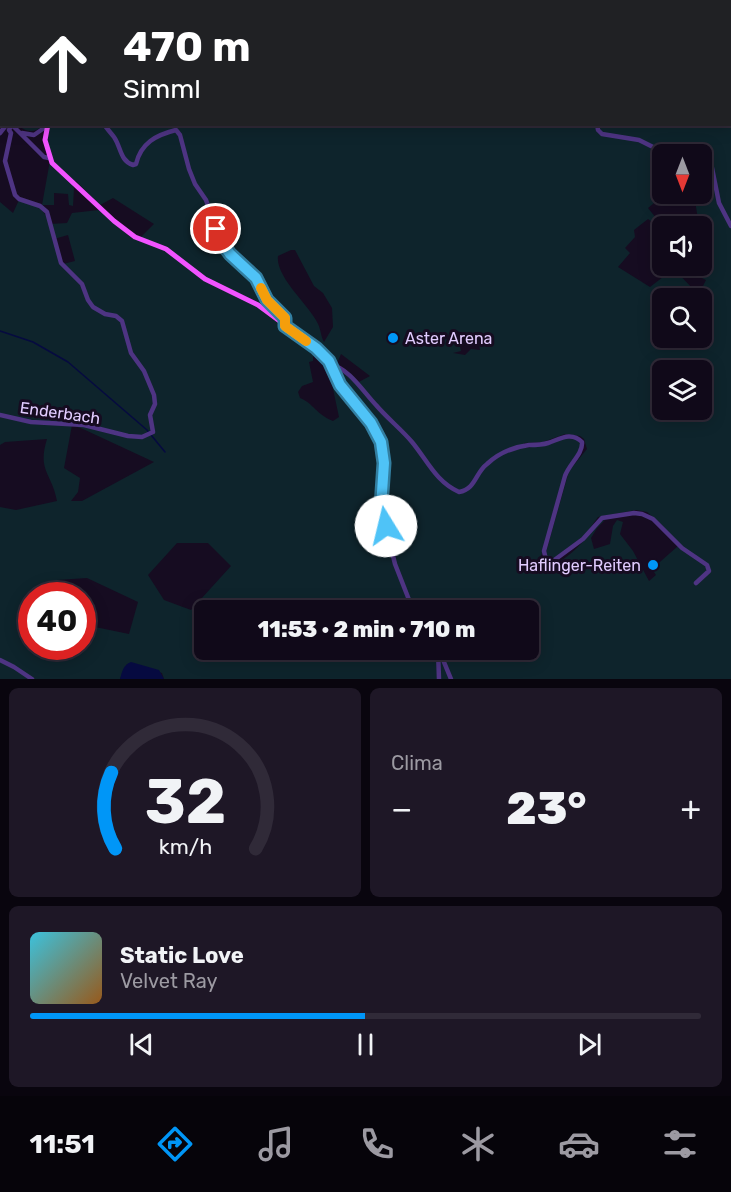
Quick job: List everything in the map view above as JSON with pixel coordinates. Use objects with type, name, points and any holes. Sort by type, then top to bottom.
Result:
[{"type":"main road","points":[[48,126],[45,140],[50,158],[56,168],[125,231],[166,249],[205,279],[247,298],[316,348],[331,365]]},
{"type":"street","points":[[11,126],[14,132],[44,157],[50,158]]},
{"type":"street","points":[[14,132],[34,135],[47,126]]},
{"type":"street","points":[[105,126],[115,139],[122,156],[127,163],[133,165],[136,164],[138,155],[146,143],[163,133],[176,129],[180,135],[189,169],[195,184],[206,200],[220,240],[230,254],[256,278],[267,300],[285,318],[285,326]]},
{"type":"street","points":[[597,126],[602,134],[639,140],[652,146]]},
{"type":"street","name":"Enderbach","points":[[0,415],[30,422],[84,425],[123,436],[150,434],[153,429],[150,415],[155,401],[144,371],[130,353],[122,321],[116,316],[95,309],[88,300],[82,284],[61,263],[46,212],[40,206],[19,199],[15,195],[5,161],[14,132]]},
{"type":"street","points":[[712,168],[719,203],[731,226]]},
{"type":"street","points":[[331,365],[336,366],[357,383],[374,404],[411,440],[435,474],[459,492],[471,487],[485,465],[506,451],[523,446],[544,444],[564,436],[573,436],[581,440],[583,447],[567,470],[544,558],[548,561],[556,560],[580,542],[602,518],[628,513],[642,514],[653,519],[682,548],[708,566],[708,572],[696,584]]},
{"type":"street","points":[[331,365],[340,385],[371,423],[381,442],[384,463],[381,507],[395,564],[409,600]]},
{"type":"street","points":[[0,660],[32,679]]},
{"type":"street","points":[[438,660],[439,679]]},
{"type":"street","points":[[442,660],[451,679]]},
{"type":"shaded area","points":[[19,126],[43,126],[31,131]]},
{"type":"shaded area","points":[[49,126],[731,126],[731,679],[164,679],[162,673],[127,664],[120,679],[0,679],[0,507],[16,510],[57,501],[44,465],[47,439],[5,442],[0,445],[0,202],[13,213],[19,200],[34,205],[42,210],[50,224],[67,223],[72,213],[99,210],[129,236],[138,240],[154,224],[113,198],[100,205],[76,181],[72,184],[74,188],[73,206],[69,205],[68,194],[54,193],[54,205],[42,205],[51,155],[47,137]],"holes":[[[68,235],[75,261],[63,264],[54,239]],[[295,250],[314,286],[323,293],[332,308],[333,327],[324,342],[314,317],[287,282],[279,264],[278,256]],[[456,330],[479,344],[480,350],[471,349],[465,355],[453,353],[461,351]],[[313,350],[328,366],[339,417],[333,421],[300,398],[298,392],[302,386],[313,382],[309,362],[313,361]],[[341,354],[370,376],[357,383],[336,366]],[[72,425],[154,462],[82,501],[71,501],[78,492],[80,478],[64,468]],[[565,434],[580,436],[584,439],[587,449],[569,471],[546,552],[547,557],[553,559],[585,535],[598,517],[636,510],[647,512],[662,525],[678,546],[652,569],[656,575],[649,581],[633,551],[620,534],[623,522],[617,520],[613,526],[610,544],[594,549],[591,538],[605,520],[601,521],[564,559],[548,566],[541,557],[565,473],[579,451],[581,443],[562,439],[526,448],[524,443],[543,442]]]},
{"type":"shaded area","points":[[131,662],[159,670],[164,679],[120,679],[122,671]]},
{"type":"waterway","points":[[0,331],[33,342],[68,362],[147,430],[165,452]]},
{"type":"slow traffic","points":[[261,288],[267,300],[285,318],[285,326],[306,341]]},
{"type":"place","name":"Aster Arena","points":[[393,338]]},
{"type":"place","name":"Haflinger-Reiten","points":[[653,565]]},
{"type":"route","points":[[216,229],[220,240],[230,254],[256,278],[267,300],[285,318],[285,326],[316,348],[329,361],[340,385],[371,423],[381,442],[384,457],[381,507],[386,526]]}]
